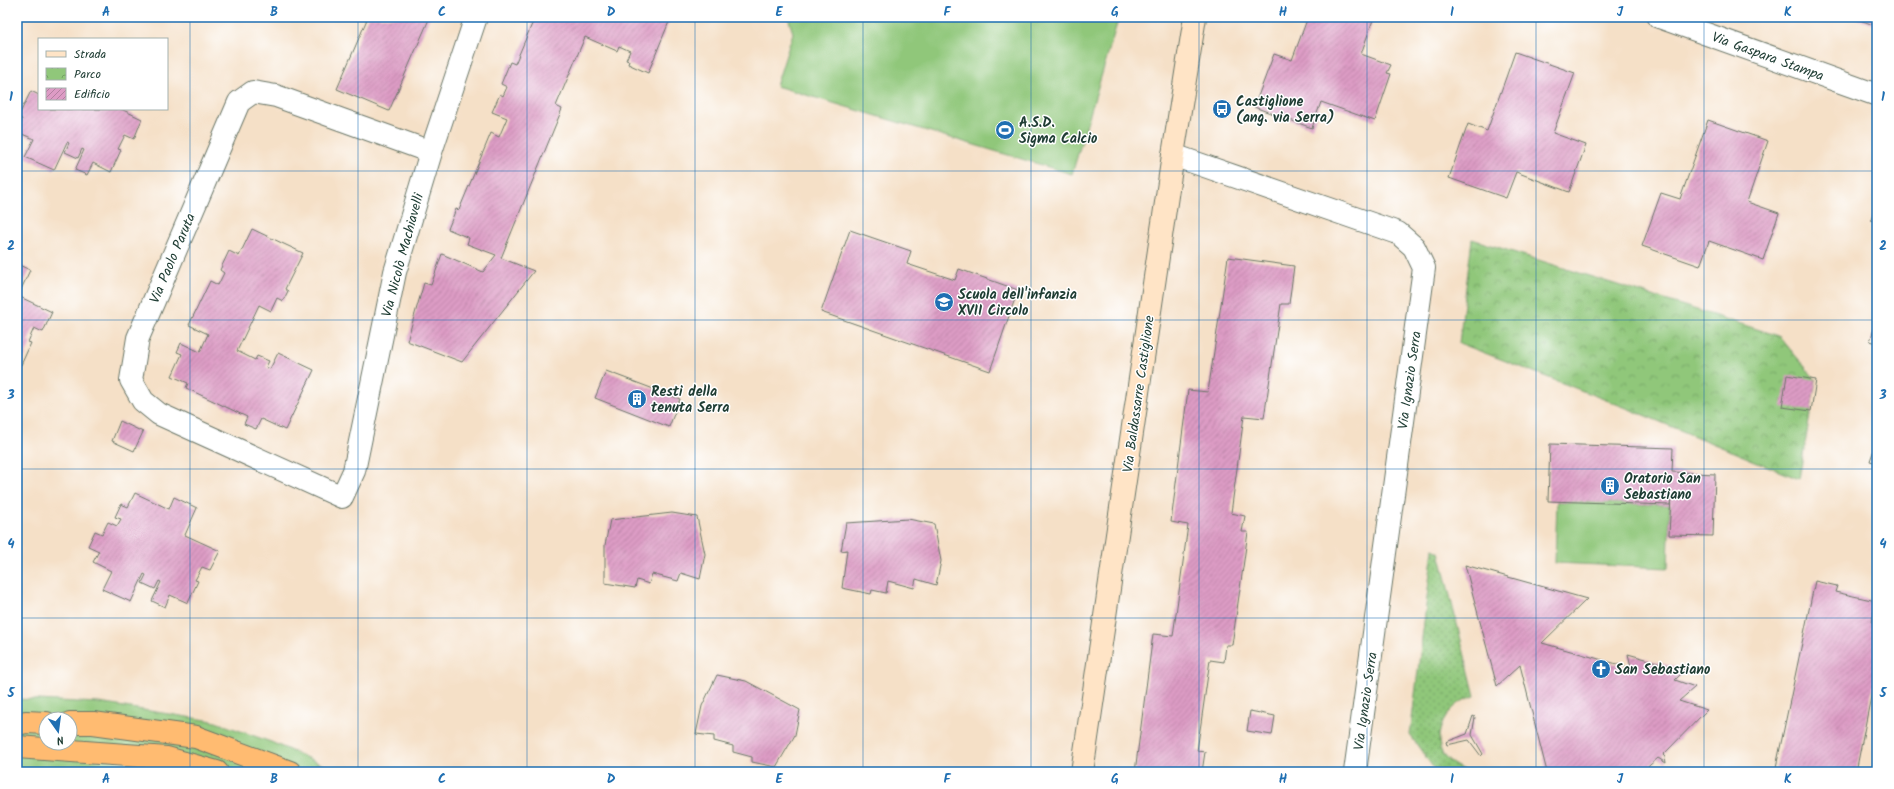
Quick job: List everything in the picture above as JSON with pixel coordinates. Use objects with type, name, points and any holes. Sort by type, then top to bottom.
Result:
[{"type":"highway","points":[[17,724],[26,722],[38,723]]},
{"type":"highway","points":[[78,723],[93,723],[196,737],[290,772]]},
{"type":"highway","points":[[17,746],[167,758],[217,772]]},
{"type":"main road","name":"Via Baldassarre Castiglione","points":[[1082,772],[1173,155],[1195,17]]},
{"type":"street","name":"Via Nicolò Machiavelli","points":[[342,497],[354,471],[395,272],[431,152],[476,17]]},
{"type":"street","name":"Via Gaspara Stampa","points":[[1659,17],[1877,95]]},
{"type":"street","name":"Via Paolo Paruta","points":[[342,497],[159,414],[143,401],[131,380],[138,338],[239,102],[253,92],[276,96],[431,152]]},
{"type":"street","name":"Via Ignazio Serra","points":[[1173,155],[1398,233],[1414,247],[1424,268],[1355,772]]},
{"type":"green space","name":"A.S.D. Sigma Calcio","points":[[788,17],[1119,17],[1072,174],[776,86],[793,33]]},
{"type":"green space","points":[[1472,239],[1779,336],[1816,380],[1799,479],[1624,407],[1459,343]]},
{"type":"green space","points":[[1557,501],[1670,505],[1668,568],[1555,563]]},
{"type":"green space","points":[[1433,549],[1439,552],[1475,696],[1459,704],[1446,717],[1439,735],[1439,744],[1444,756],[1466,772],[1438,772],[1410,735]]},
{"type":"green space","points":[[17,699],[99,703],[213,721],[271,742],[339,772],[17,772]]},
{"type":"building","points":[[368,17],[430,17],[389,111],[337,89]]},
{"type":"building","points":[[535,17],[548,22],[550,17],[671,17],[648,73],[628,64],[629,61],[626,60],[630,51],[619,46],[617,51],[585,37],[556,106],[562,109],[501,258],[534,271],[462,362],[407,341],[424,283],[431,285],[442,254],[483,272],[496,255],[467,244],[469,238],[448,229],[456,209],[459,210],[491,133],[499,137],[507,118],[492,112],[500,94],[503,96],[507,87],[501,84],[510,62],[515,64]]},
{"type":"building","points":[[1308,17],[1374,17],[1361,54],[1391,65],[1387,73],[1391,74],[1375,121],[1321,102],[1312,128],[1254,107],[1274,54],[1292,60]]},
{"type":"building","points":[[1851,17],[1877,17],[1877,26]]},
{"type":"building","points":[[1515,52],[1575,73],[1553,133],[1586,145],[1569,192],[1516,172],[1506,198],[1449,178],[1468,124],[1487,131]]},
{"type":"building","points":[[31,91],[38,94],[38,110],[123,110],[142,119],[134,139],[125,135],[118,149],[121,150],[111,172],[93,163],[87,175],[75,170],[84,150],[82,149],[78,158],[65,152],[69,143],[67,142],[54,170],[25,157],[34,139],[17,132],[22,119],[18,117]]},
{"type":"building","points":[[1708,120],[1768,141],[1747,202],[1779,213],[1763,260],[1709,241],[1700,266],[1642,246],[1661,193],[1680,199]]},
{"type":"building","points":[[1877,203],[1877,222],[1871,220]]},
{"type":"building","points":[[252,229],[303,253],[285,289],[288,291],[283,301],[277,298],[271,311],[259,305],[237,351],[255,360],[257,356],[269,361],[266,367],[270,369],[278,353],[314,370],[285,430],[261,419],[256,429],[244,424],[247,417],[186,388],[188,383],[172,376],[182,354],[177,352],[181,343],[200,352],[208,334],[189,325],[210,281],[218,285],[224,273],[220,270],[229,251],[239,256]]},
{"type":"building","points":[[850,230],[911,251],[907,264],[955,280],[959,269],[1018,290],[990,371],[821,312]]},
{"type":"building","points":[[1228,257],[1294,266],[1289,304],[1281,304],[1264,418],[1244,416],[1231,513],[1245,516],[1242,532],[1248,532],[1232,645],[1226,645],[1224,662],[1210,660],[1197,751],[1205,752],[1202,772],[1135,772],[1153,634],[1173,636],[1188,525],[1171,522],[1188,390],[1208,392]]},
{"type":"building","points":[[17,264],[30,270],[18,296],[52,312],[43,332],[34,328],[28,342],[31,343],[21,365],[17,363]]},
{"type":"building","points":[[1877,320],[1877,343],[1870,341]]},
{"type":"building","name":"Resti della tenuta Serra","points":[[606,371],[680,399],[669,427],[595,398]]},
{"type":"building","points":[[1787,375],[1816,380],[1811,411],[1782,407]]},
{"type":"building","points":[[120,421],[143,432],[134,451],[112,441]]},
{"type":"building","points":[[1877,441],[1877,463],[1870,461]]},
{"type":"building","name":"Oratorio San Sebastiano","points":[[1550,444],[1673,448],[1672,472],[1715,474],[1713,536],[1669,535],[1671,497],[1670,505],[1548,501]]},
{"type":"building","points":[[135,493],[169,509],[174,497],[197,508],[185,535],[220,551],[210,570],[202,567],[195,580],[198,581],[188,603],[170,595],[165,607],[152,601],[161,582],[159,581],[155,589],[142,583],[146,575],[144,574],[131,602],[102,589],[111,571],[93,562],[99,551],[88,546],[95,531],[102,534],[108,522],[117,526],[121,519],[115,517],[121,504],[128,507]]},
{"type":"building","points":[[672,513],[697,517],[705,554],[700,579],[681,573],[678,581],[652,574],[649,584],[637,580],[635,588],[605,583],[605,545],[610,520]]},
{"type":"building","points":[[908,519],[934,524],[941,561],[936,585],[916,579],[914,588],[888,581],[886,593],[872,590],[871,594],[842,588],[847,550],[841,551],[846,523]]},
{"type":"building","name":"San Sebastiano","points":[[1465,565],[1587,599],[1542,643],[1631,668],[1628,654],[1685,670],[1675,680],[1695,687],[1679,701],[1707,710],[1663,755],[1666,763],[1658,758],[1642,772],[1547,772],[1520,665],[1497,686]]},
{"type":"building","points":[[1815,581],[1837,586],[1835,592],[1876,601],[1872,623],[1877,624],[1877,666],[1856,772],[1775,772]]},
{"type":"building","points":[[717,675],[746,681],[800,710],[795,735],[776,767],[752,762],[752,757],[733,752],[733,746],[714,741],[714,736],[696,734],[702,706]]},
{"type":"building","points":[[1250,711],[1275,716],[1272,735],[1247,731]]},
{"type":"building","points":[[1473,716],[1475,717],[1472,735],[1483,754],[1481,756],[1469,740],[1447,745],[1446,742],[1467,734]]},
{"type":"place","name":"Castiglione (ang. via Serra)","points":[[1222,109]]},
{"type":"place","name":"A.S.D. Sigma Calcio","points":[[1005,130]]},
{"type":"place","name":"Scuola dell'infanzia XVII Circolo","points":[[944,302]]},
{"type":"place","name":"Resti della tenuta Serra","points":[[637,399]]},
{"type":"place","name":"Oratorio San Sebastiano","points":[[1610,486]]},
{"type":"place","name":"San Sebastiano","points":[[1601,669]]}]
